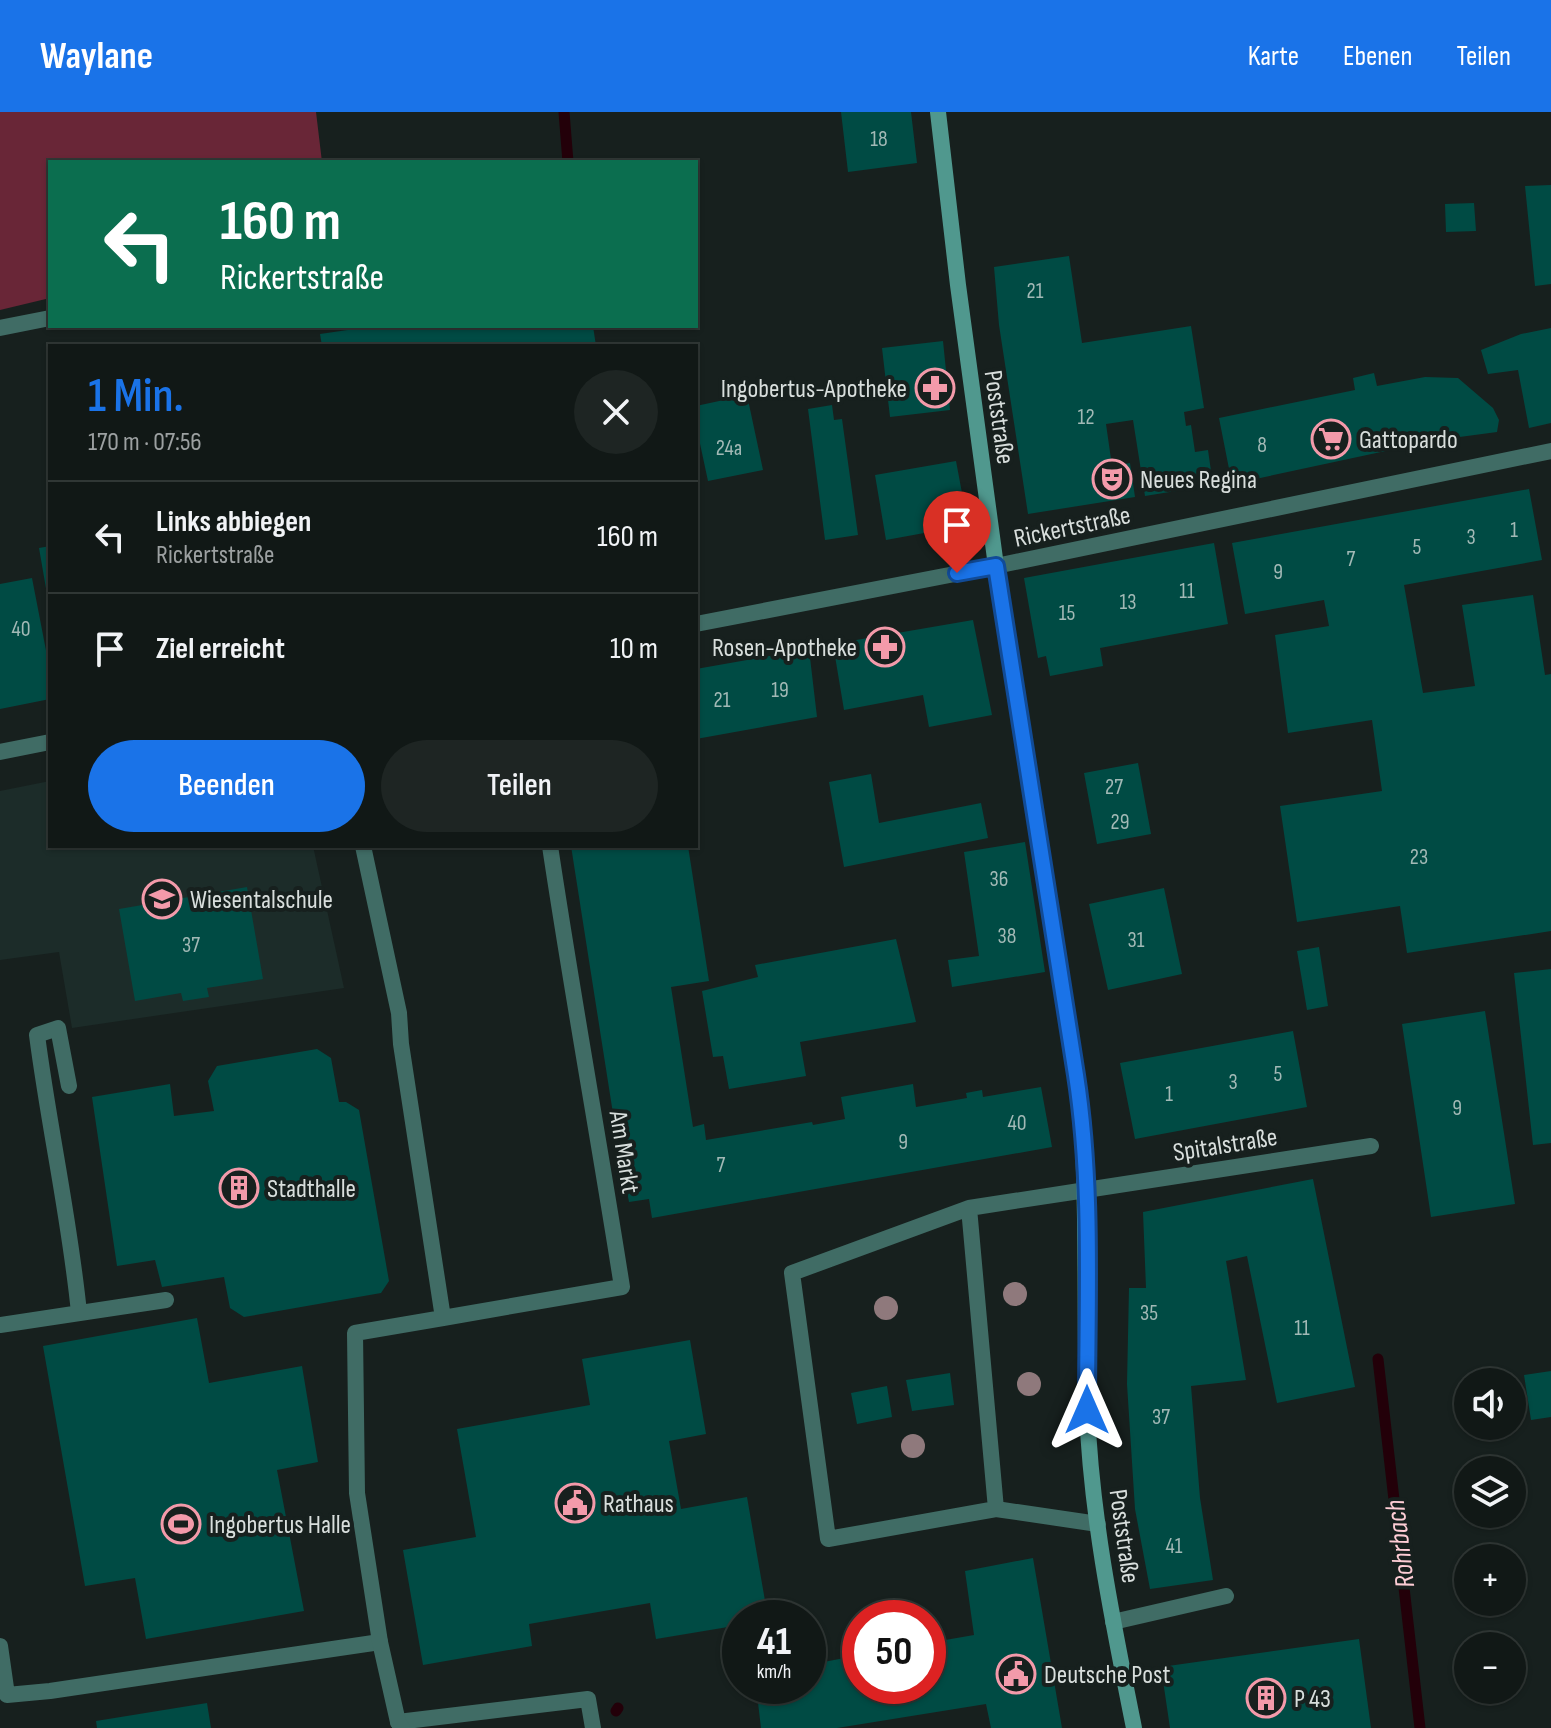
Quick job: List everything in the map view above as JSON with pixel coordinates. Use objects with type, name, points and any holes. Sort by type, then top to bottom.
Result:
[{"type":"main road","name":"Poststraße","points":[[938,112],[996,566],[1081,1105],[1086,1190],[1087,1410],[1098,1524],[1134,1728]]},
{"type":"street","points":[[0,328],[48,318]]},
{"type":"street","name":"Rickertstraße","points":[[698,624],[996,566],[1551,451]]},
{"type":"street","points":[[0,752],[48,742]]},
{"type":"street","points":[[363,848],[399,1013],[401,1044],[443,1318]]},
{"type":"street","name":"Am Markt","points":[[400,1725],[380,1642],[357,1493],[355,1333],[622,1287],[550,848]]},
{"type":"street","points":[[69,1086],[58,1028],[37,1035],[79,1313]]},
{"type":"street","name":"Spitalstraße","points":[[996,1509],[828,1539],[792,1273],[969,1208],[1371,1146]]},
{"type":"street","points":[[969,1208],[996,1509],[1098,1524]]},
{"type":"street","points":[[0,1325],[166,1300]]},
{"type":"street","points":[[1113,1622],[1226,1596]]},
{"type":"street","points":[[0,1646],[7,1695],[380,1642]]},
{"type":"street","points":[[400,1725],[588,1699],[593,1728]]},
{"type":"shaded area","points":[[0,112],[316,112],[322,160],[48,160],[48,298],[0,310]]},
{"type":"shaded area","name":"Wiesentalschule","points":[[48,781],[48,848],[313,848],[344,988],[72,1028],[59,952],[0,960],[0,791]]},
{"type":"building","points":[[841,112],[911,112],[917,163],[848,172]]},
{"type":"building","points":[[1551,185],[1551,284],[1535,286],[1525,186]]},
{"type":"building","points":[[1474,203],[1476,231],[1446,232],[1445,204]]},
{"type":"building","points":[[1069,256],[1082,343],[1191,326],[1204,408],[1184,412],[1186,426],[1191,425],[1195,452],[1208,450],[1213,485],[1145,496],[1133,420],[1106,424],[1112,466],[1130,463],[1135,497],[1028,514],[999,325],[994,267]]},
{"type":"building","points":[[361,328],[593,328],[596,344],[322,344],[320,334]]},
{"type":"building","points":[[1551,328],[1551,423],[1529,428],[1518,370],[1488,374],[1481,350],[1521,334]]},
{"type":"building","points":[[943,341],[950,410],[890,417],[882,348]]},
{"type":"building","points":[[1374,373],[1377,386],[1425,377],[1458,378],[1493,408],[1499,420],[1497,432],[1437,440],[1232,484],[1219,418],[1355,390],[1353,378]]},
{"type":"building","points":[[747,395],[763,470],[708,481],[698,434],[698,406]]},
{"type":"building","points":[[832,405],[834,420],[842,419],[858,535],[825,540],[808,409]]},
{"type":"building","points":[[956,461],[968,525],[886,540],[875,475]]},
{"type":"building","points":[[1529,489],[1542,560],[1404,585],[1423,693],[1475,686],[1462,605],[1533,595],[1545,675],[1551,674],[1551,931],[1407,953],[1400,906],[1297,922],[1280,806],[1382,791],[1372,720],[1288,733],[1275,635],[1329,626],[1324,600],[1245,614],[1232,543]]},
{"type":"building","points":[[1214,543],[1228,624],[1100,648],[1103,666],[1050,676],[1046,656],[1038,658],[1024,578]]},
{"type":"building","points":[[48,546],[48,600],[39,548]]},
{"type":"building","points":[[32,578],[48,661],[48,699],[0,709],[0,584]]},
{"type":"building","points":[[973,620],[992,715],[929,727],[923,695],[844,710],[833,644]]},
{"type":"building","points":[[809,649],[817,717],[698,739],[698,669]]},
{"type":"building","points":[[1138,763],[1151,834],[1097,844],[1084,773]]},
{"type":"building","points":[[871,774],[879,823],[981,803],[988,838],[844,867],[829,782]]},
{"type":"building","points":[[1025,842],[1045,972],[952,987],[948,960],[979,956],[964,852]]},
{"type":"building","points":[[571,848],[688,848],[709,981],[671,987],[693,1127],[704,1124],[706,1140],[845,1119],[841,1097],[913,1084],[916,1107],[967,1098],[966,1093],[982,1090],[983,1097],[1041,1087],[1052,1147],[652,1218],[649,1199],[629,1202]]},
{"type":"building","points":[[247,887],[263,979],[207,988],[209,997],[183,1001],[181,993],[135,1001],[119,909]]},
{"type":"building","points":[[1164,888],[1182,974],[1108,990],[1089,904]]},
{"type":"building","points":[[896,939],[916,1022],[800,1042],[806,1076],[729,1089],[723,1056],[713,1057],[702,991],[758,977],[755,965]]},
{"type":"building","points":[[1319,947],[1328,1006],[1307,1010],[1297,951]]},
{"type":"building","points":[[1551,969],[1551,1143],[1533,1145],[1514,973]]},
{"type":"building","points":[[1485,1011],[1515,1204],[1431,1217],[1402,1024]]},
{"type":"building","points":[[1293,1031],[1307,1107],[1135,1139],[1120,1063]]},
{"type":"building","name":"Stadthalle","points":[[317,1049],[331,1058],[339,1102],[346,1102],[359,1110],[389,1281],[381,1293],[244,1317],[230,1308],[224,1277],[162,1287],[155,1260],[117,1266],[92,1097],[170,1084],[174,1116],[214,1111],[208,1081],[217,1066]]},
{"type":"building","points":[[1313,1179],[1355,1387],[1277,1403],[1247,1256],[1226,1261],[1246,1380],[1191,1386],[1200,1498],[1213,1580],[1150,1589],[1135,1509],[1127,1384],[1129,1288],[1146,1288],[1143,1212]]},
{"type":"building","name":"Ingobertus Halle","points":[[197,1318],[209,1383],[302,1366],[318,1462],[277,1470],[304,1611],[146,1639],[135,1578],[85,1586],[43,1346]]},
{"type":"building","name":"Rathaus","points":[[690,1340],[706,1434],[669,1441],[681,1509],[747,1497],[765,1600],[722,1600],[722,1628],[656,1639],[650,1603],[529,1624],[532,1646],[423,1665],[403,1550],[476,1537],[457,1429],[590,1405],[582,1359]]},
{"type":"building","points":[[1551,1371],[1551,1417],[1531,1420],[1526,1375]]},
{"type":"building","points":[[950,1373],[954,1405],[912,1411],[906,1380]]},
{"type":"building","points":[[887,1386],[892,1417],[857,1424],[851,1393]]},
{"type":"building","points":[[1033,1558],[1062,1728],[991,1728],[986,1704],[837,1728],[761,1728],[758,1704],[826,1704],[826,1662],[842,1658],[842,1704],[946,1704],[946,1640],[974,1635],[965,1571]]},
{"type":"building","name":"P 43","points":[[1359,1639],[1371,1728],[1170,1728],[1161,1667]]},
{"type":"building","points":[[207,1703],[211,1728],[97,1728],[96,1721]]},
{"type":"waterway","points":[[564,112],[568,160]]},
{"type":"waterway","name":"Rohrbach","points":[[1378,1359],[1420,1728]]},
{"type":"place","name":"Ingobertus-Apotheke","points":[[935,388]]},
{"type":"place","name":"Gattopardo","points":[[1331,439]]},
{"type":"place","name":"Neues Regina","points":[[1112,479]]},
{"type":"place","name":"Rosen-Apotheke","points":[[885,647]]},
{"type":"place","name":"Wiesentalschule","points":[[162,899]]},
{"type":"place","name":"Stadthalle","points":[[239,1188]]},
{"type":"place","name":"Rathaus","points":[[575,1503]]},
{"type":"place","name":"Ingobertus Halle","points":[[181,1524]]},
{"type":"place","name":"Deutsche Post","points":[[1016,1674]]},
{"type":"place","name":"P 43","points":[[1266,1698]]},
{"type":"route","points":[[957,573],[996,566],[1081,1105],[1086,1190],[1087,1410]]}]
